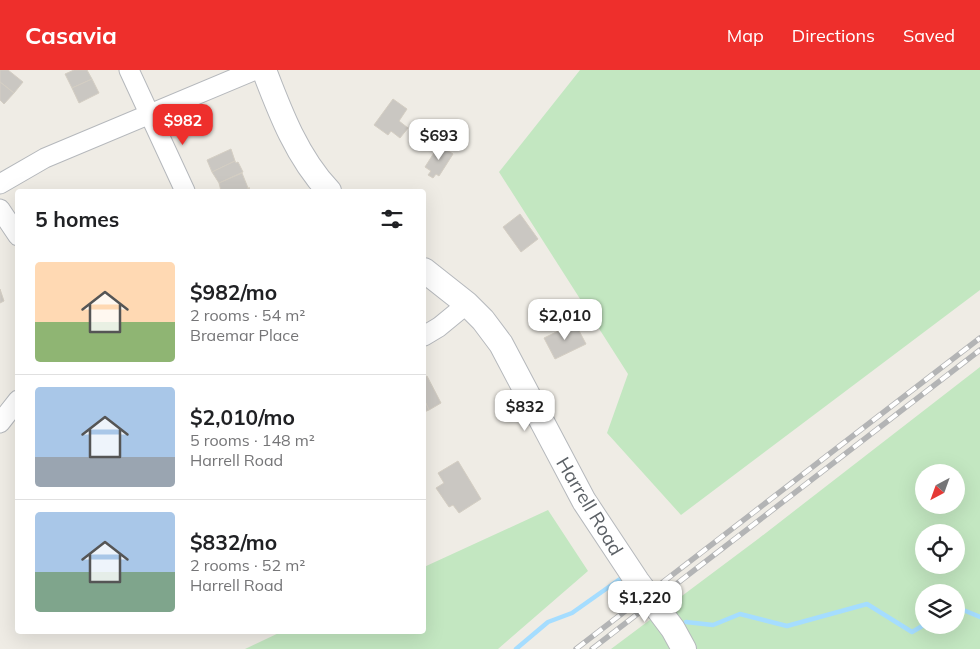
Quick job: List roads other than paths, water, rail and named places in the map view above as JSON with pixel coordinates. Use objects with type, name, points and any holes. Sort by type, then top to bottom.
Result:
[{"type":"street","points":[[130,70],[184,189]]},
{"type":"street","points":[[0,184],[45,158],[255,70]]},
{"type":"street","points":[[264,70],[279,109],[301,152],[328,189]]},
{"type":"street","points":[[0,209],[15,232]]},
{"type":"street","name":"Harrell Road","points":[[426,272],[466,304],[482,320],[501,344],[584,501],[684,647]]},
{"type":"street","points":[[426,335],[439,327],[466,304]]},
{"type":"street","points":[[0,422],[15,404]]},
{"type":"waterway","points":[[516,649],[548,622],[572,613],[620,579]]},
{"type":"waterway","points":[[686,622],[713,625],[740,614],[787,626],[867,604],[912,632],[915,630]]},
{"type":"waterway","points":[[965,611],[980,617]]},
{"type":"railway","points":[[576,649],[980,338]]},
{"type":"railway","points":[[592,649],[980,350]]}]
